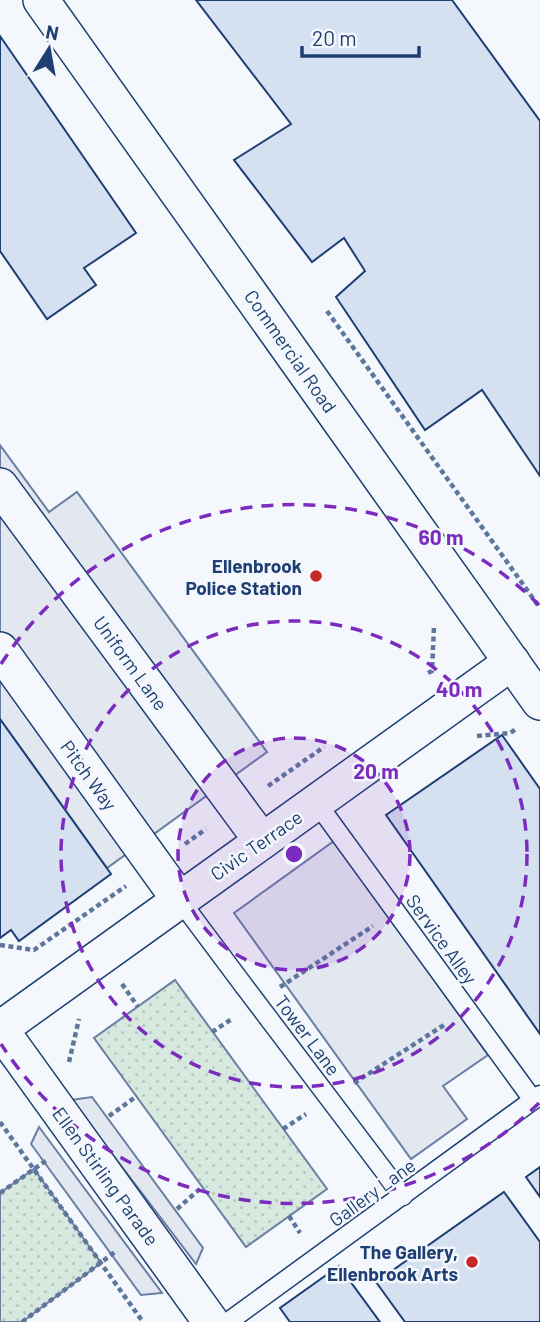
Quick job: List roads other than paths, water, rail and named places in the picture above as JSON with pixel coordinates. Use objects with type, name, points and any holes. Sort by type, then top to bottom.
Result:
[{"type":"street","name":"Commercial Road","points":[[41,0],[512,662],[530,714]]},
{"type":"street","name":"Uniform Lane","points":[[0,486],[262,841]]},
{"type":"street","name":"Pitch Way","points":[[0,650],[179,899]]},
{"type":"street","name":"Civic Terrace","points":[[0,1029],[512,662]]},
{"type":"street","name":"Ellen Stirling Parade","points":[[0,1029],[212,1322]]},
{"type":"lane","name":"Service Alley","points":[[317,802],[468,1010],[537,1097]]},
{"type":"lane","name":"Tower Lane","points":[[179,899],[403,1195]]},
{"type":"lane","name":"Gallery Lane","points":[[228,1322],[537,1097]]},
{"type":"place","name":"Ellenbrook Police Station","points":[[316,576]]},
{"type":"place","name":"The Gallery, Ellenbrook Arts","points":[[472,1262]]}]
